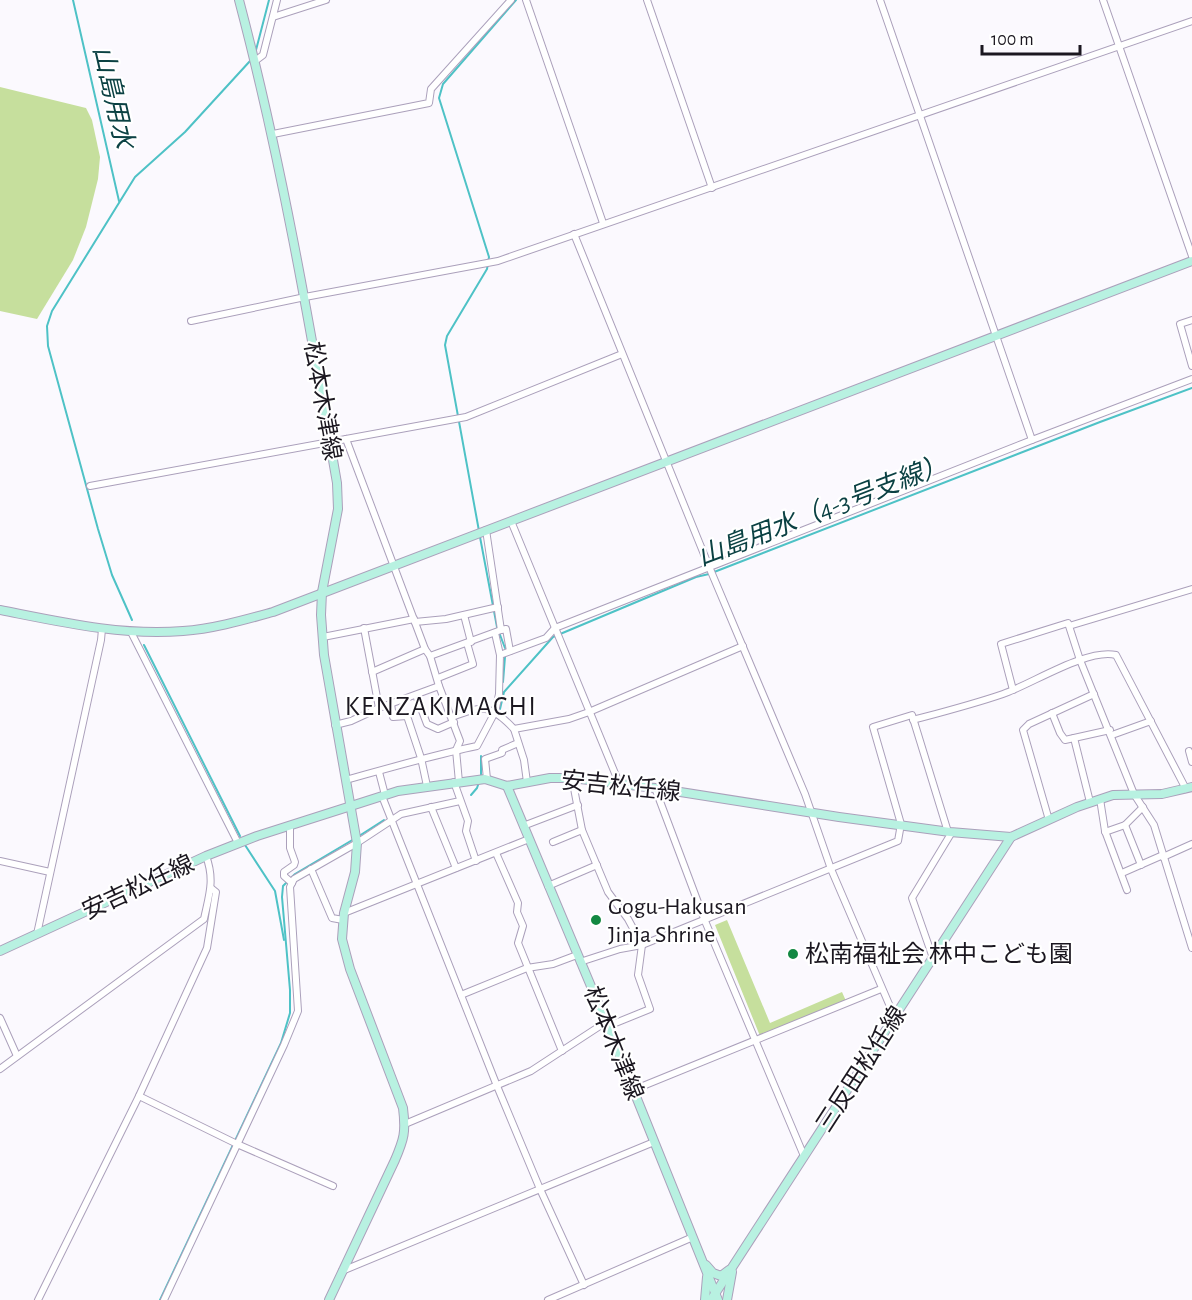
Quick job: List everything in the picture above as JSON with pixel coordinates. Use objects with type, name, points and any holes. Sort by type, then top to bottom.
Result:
[{"type":"main road","name":"松本木津線","points":[[239,0],[273,134],[305,297],[337,483],[338,509],[322,592],[321,615],[335,725],[357,839],[355,872],[343,916],[342,939],[344,951],[403,1108],[405,1124]]},
{"type":"main road","points":[[0,610],[102,629],[131,632],[184,631],[240,621],[273,612],[1192,261]]},
{"type":"main road","name":"安吉松任線","points":[[0,951],[238,843],[384,795],[427,786],[482,779],[507,786],[550,778],[572,778],[655,788],[950,832],[1011,837],[1090,802],[1113,795],[1162,794],[1190,790]]},
{"type":"main road","name":"松本木津線","points":[[507,786],[606,1022],[705,1266],[715,1298]]},
{"type":"main road","name":"三反田松任線","points":[[715,1298],[733,1265],[1011,837]]},
{"type":"main road","points":[[329,1300],[395,1160],[404,1137],[405,1124]]},
{"type":"main road","points":[[705,1266],[721,1276],[733,1265]]},
{"type":"main road","points":[[728,1300],[733,1265]]},
{"type":"main road","points":[[705,1266],[707,1280],[705,1300]]},
{"type":"street","points":[[255,61],[263,55],[277,0]]},
{"type":"street","points":[[273,17],[326,0]]},
{"type":"street","points":[[273,134],[429,103],[431,89],[511,0]]},
{"type":"street","points":[[646,0],[712,188]]},
{"type":"street","points":[[880,0],[1032,440]]},
{"type":"street","points":[[1103,0],[1192,256]]},
{"type":"street","points":[[528,1],[603,223]]},
{"type":"street","points":[[191,321],[490,262],[712,188],[1192,21]]},
{"type":"street","points":[[574,234],[811,812],[831,869],[895,1018]]},
{"type":"street","points":[[1192,320],[1180,324],[1192,366]]},
{"type":"street","points":[[90,486],[459,418],[622,354]]},
{"type":"street","points":[[500,655],[1032,440],[1192,379]]},
{"type":"street","points":[[346,439],[414,621],[430,656],[460,741],[456,750],[457,782],[460,801],[468,821],[466,831],[476,861]]},
{"type":"street","points":[[511,521],[619,783]]},
{"type":"street","points":[[346,780],[421,758],[477,746],[495,712],[500,694],[498,608],[481,532]]},
{"type":"street","points":[[1192,589],[1068,626],[1134,794],[1154,825],[1192,948]]},
{"type":"street","points":[[323,637],[364,627],[464,615],[498,608]]},
{"type":"street","points":[[335,725],[351,721],[378,708],[416,695],[473,664],[464,615]]},
{"type":"street","points":[[1013,690],[1001,644],[1068,623]]},
{"type":"street","points":[[364,627],[378,708]]},
{"type":"street","points":[[38,934],[102,640],[102,629]]},
{"type":"street","points":[[430,656],[506,629],[510,651]]},
{"type":"street","points":[[131,632],[238,843]]},
{"type":"street","points":[[514,729],[569,719],[590,712],[743,646]]},
{"type":"street","points":[[372,672],[425,649]]},
{"type":"street","points":[[914,720],[1013,690],[1080,660],[1106,652],[1116,655],[1190,790]]},
{"type":"street","points":[[1049,820],[1023,734],[1029,724],[1094,693]]},
{"type":"street","points":[[416,695],[427,724],[438,729],[475,708],[495,712],[514,729],[524,760],[527,782]]},
{"type":"street","points":[[391,704],[393,717],[407,716],[413,730],[427,786]]},
{"type":"street","points":[[1052,713],[1065,740],[1151,722]]},
{"type":"street","points":[[461,995],[527,968],[642,945],[898,841],[901,824],[873,727],[912,715],[950,832],[912,898],[933,958]]},
{"type":"street","points":[[413,730],[427,724]]},
{"type":"street","points":[[1074,738],[1090,802]]},
{"type":"street","points":[[482,779],[485,759],[502,753],[502,750],[518,743]]},
{"type":"street","points":[[1189,751],[1192,762]]},
{"type":"street","points":[[379,772],[390,817],[496,1086],[584,1286]]},
{"type":"street","points":[[405,1124],[531,1071],[606,1022],[613,1024],[650,1009],[638,975],[642,945],[628,919],[608,892],[582,830],[572,778]]},
{"type":"street","points":[[655,788],[705,921],[804,1156]]},
{"type":"street","points":[[1100,799],[1106,832],[1127,890]]},
{"type":"street","points":[[164,1300],[234,1142],[284,1045],[298,1011],[291,883],[390,817],[460,801]]},
{"type":"street","points":[[523,826],[578,805]]},
{"type":"street","points":[[431,807],[456,868]]},
{"type":"street","points":[[1106,832],[1125,825],[1143,807]]},
{"type":"street","points":[[1125,825],[1141,865]]},
{"type":"street","points":[[290,826],[290,848],[295,862],[284,872],[285,877],[291,883]]},
{"type":"street","points":[[553,842],[582,830]]},
{"type":"street","points":[[311,869],[332,918],[343,916],[529,838]]},
{"type":"street","points":[[1122,873],[1192,844]]},
{"type":"street","points":[[496,853],[518,903],[517,912],[523,926],[518,943],[562,1051]]},
{"type":"street","points":[[0,1068],[204,919],[211,888],[212,871],[206,856]]},
{"type":"street","points":[[0,861],[50,872]]},
{"type":"street","points":[[548,886],[597,865]]},
{"type":"street","points":[[38,1300],[139,1096],[207,948],[216,892],[211,888]]},
{"type":"street","points":[[633,1090],[881,989]]},
{"type":"street","points":[[0,1018],[17,1056]]},
{"type":"street","points":[[139,1096],[333,1186]]},
{"type":"street","points":[[342,1271],[654,1142]]},
{"type":"street","points":[[548,1300],[693,1237]]},
{"type":"green space","points":[[0,87],[86,108],[92,120],[100,157],[98,179],[86,227],[73,260],[37,319],[0,311]]},
{"type":"green space","points":[[727,920],[770,1023],[842,992],[846,1001],[760,1036],[715,925]]},
{"type":"waterway","name":"山島用水","points":[[73,0],[119,201]]},
{"type":"waterway","points":[[256,50],[269,0]]},
{"type":"waterway","points":[[479,531],[445,345],[447,336],[487,269],[489,257],[439,98],[443,84],[516,0]]},
{"type":"waterway","points":[[132,620],[112,575],[98,529],[48,346],[47,326],[52,311],[135,177],[185,132],[250,61]]},
{"type":"waterway","name":"山島用水（4-3号支線）","points":[[500,709],[504,692],[553,637],[696,577],[709,574],[1192,388]]},
{"type":"waterway","points":[[480,537],[497,627],[505,648]]},
{"type":"waterway","points":[[144,645],[240,836]]},
{"type":"waterway","points":[[503,682],[505,657]]},
{"type":"waterway","points":[[481,756],[481,777]]},
{"type":"waterway","points":[[471,795],[479,782]]},
{"type":"waterway","points":[[359,836],[384,820]]},
{"type":"waterway","points":[[160,1300],[281,1043],[290,1013],[283,886],[295,874],[354,839]]},
{"type":"waterway","points":[[245,845],[275,891],[284,940]]},
{"type":"place","name":"Gogu-Hakusan Jinja Shrine","points":[[596,920]]},
{"type":"place","name":"松南福祉会 林中こども園","points":[[793,954]]},
{"type":"district","name":"KENZAKIMACHI","points":[[441,706]]}]
